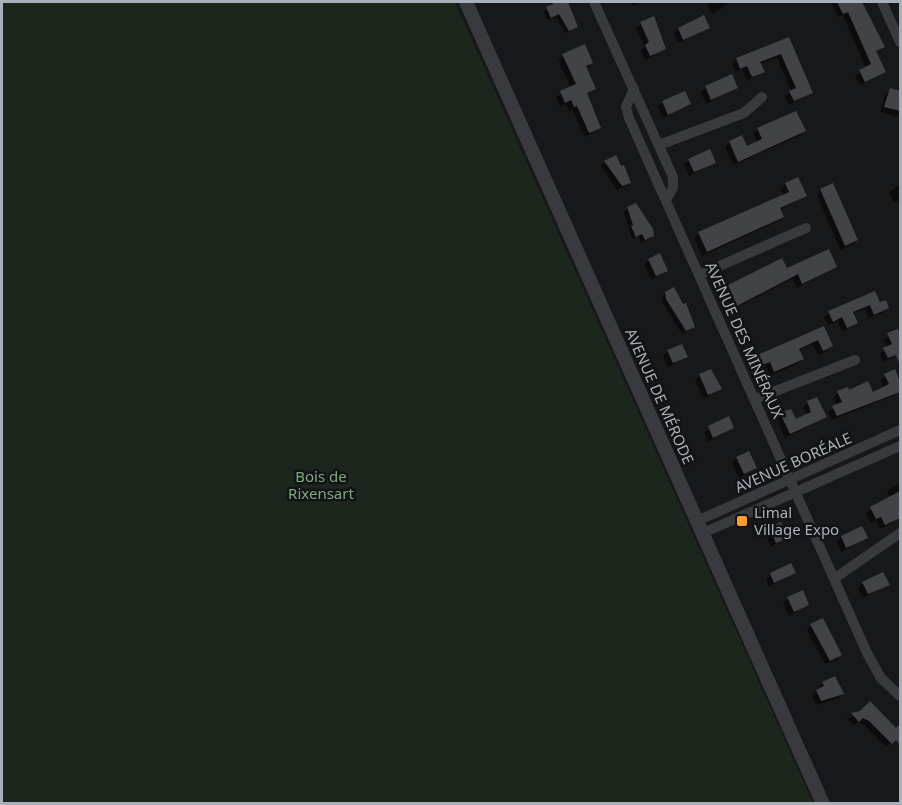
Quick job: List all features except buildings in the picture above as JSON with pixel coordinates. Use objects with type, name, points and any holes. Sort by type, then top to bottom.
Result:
[{"type":"street","name":"AVENUE DE MÉRODE","points":[[466,2],[823,804]]},
{"type":"street","points":[[594,2],[674,183],[666,200]]},
{"type":"street","points":[[882,2],[900,42]]},
{"type":"street","name":"AVENUE DES MINÉRAUX","points":[[634,89],[627,112],[872,663],[881,678],[900,696]]},
{"type":"street","points":[[658,145],[744,113],[762,97]]},
{"type":"street","points":[[699,274],[806,228]]},
{"type":"street","points":[[755,399],[855,360]]},
{"type":"street","name":"AVENUE BORÉALE","points":[[700,527],[790,479],[900,430]]},
{"type":"street","name":"AVENUE BORÉALE","points":[[700,527],[795,492],[900,446]]},
{"type":"street","points":[[835,578],[900,533]]},
{"type":"green space","name":"Bois de Rixensart","points":[[2,2],[455,2],[813,803],[2,803]]},
{"type":"place","name":"Limal Village Expo","points":[[742,521]]}]
